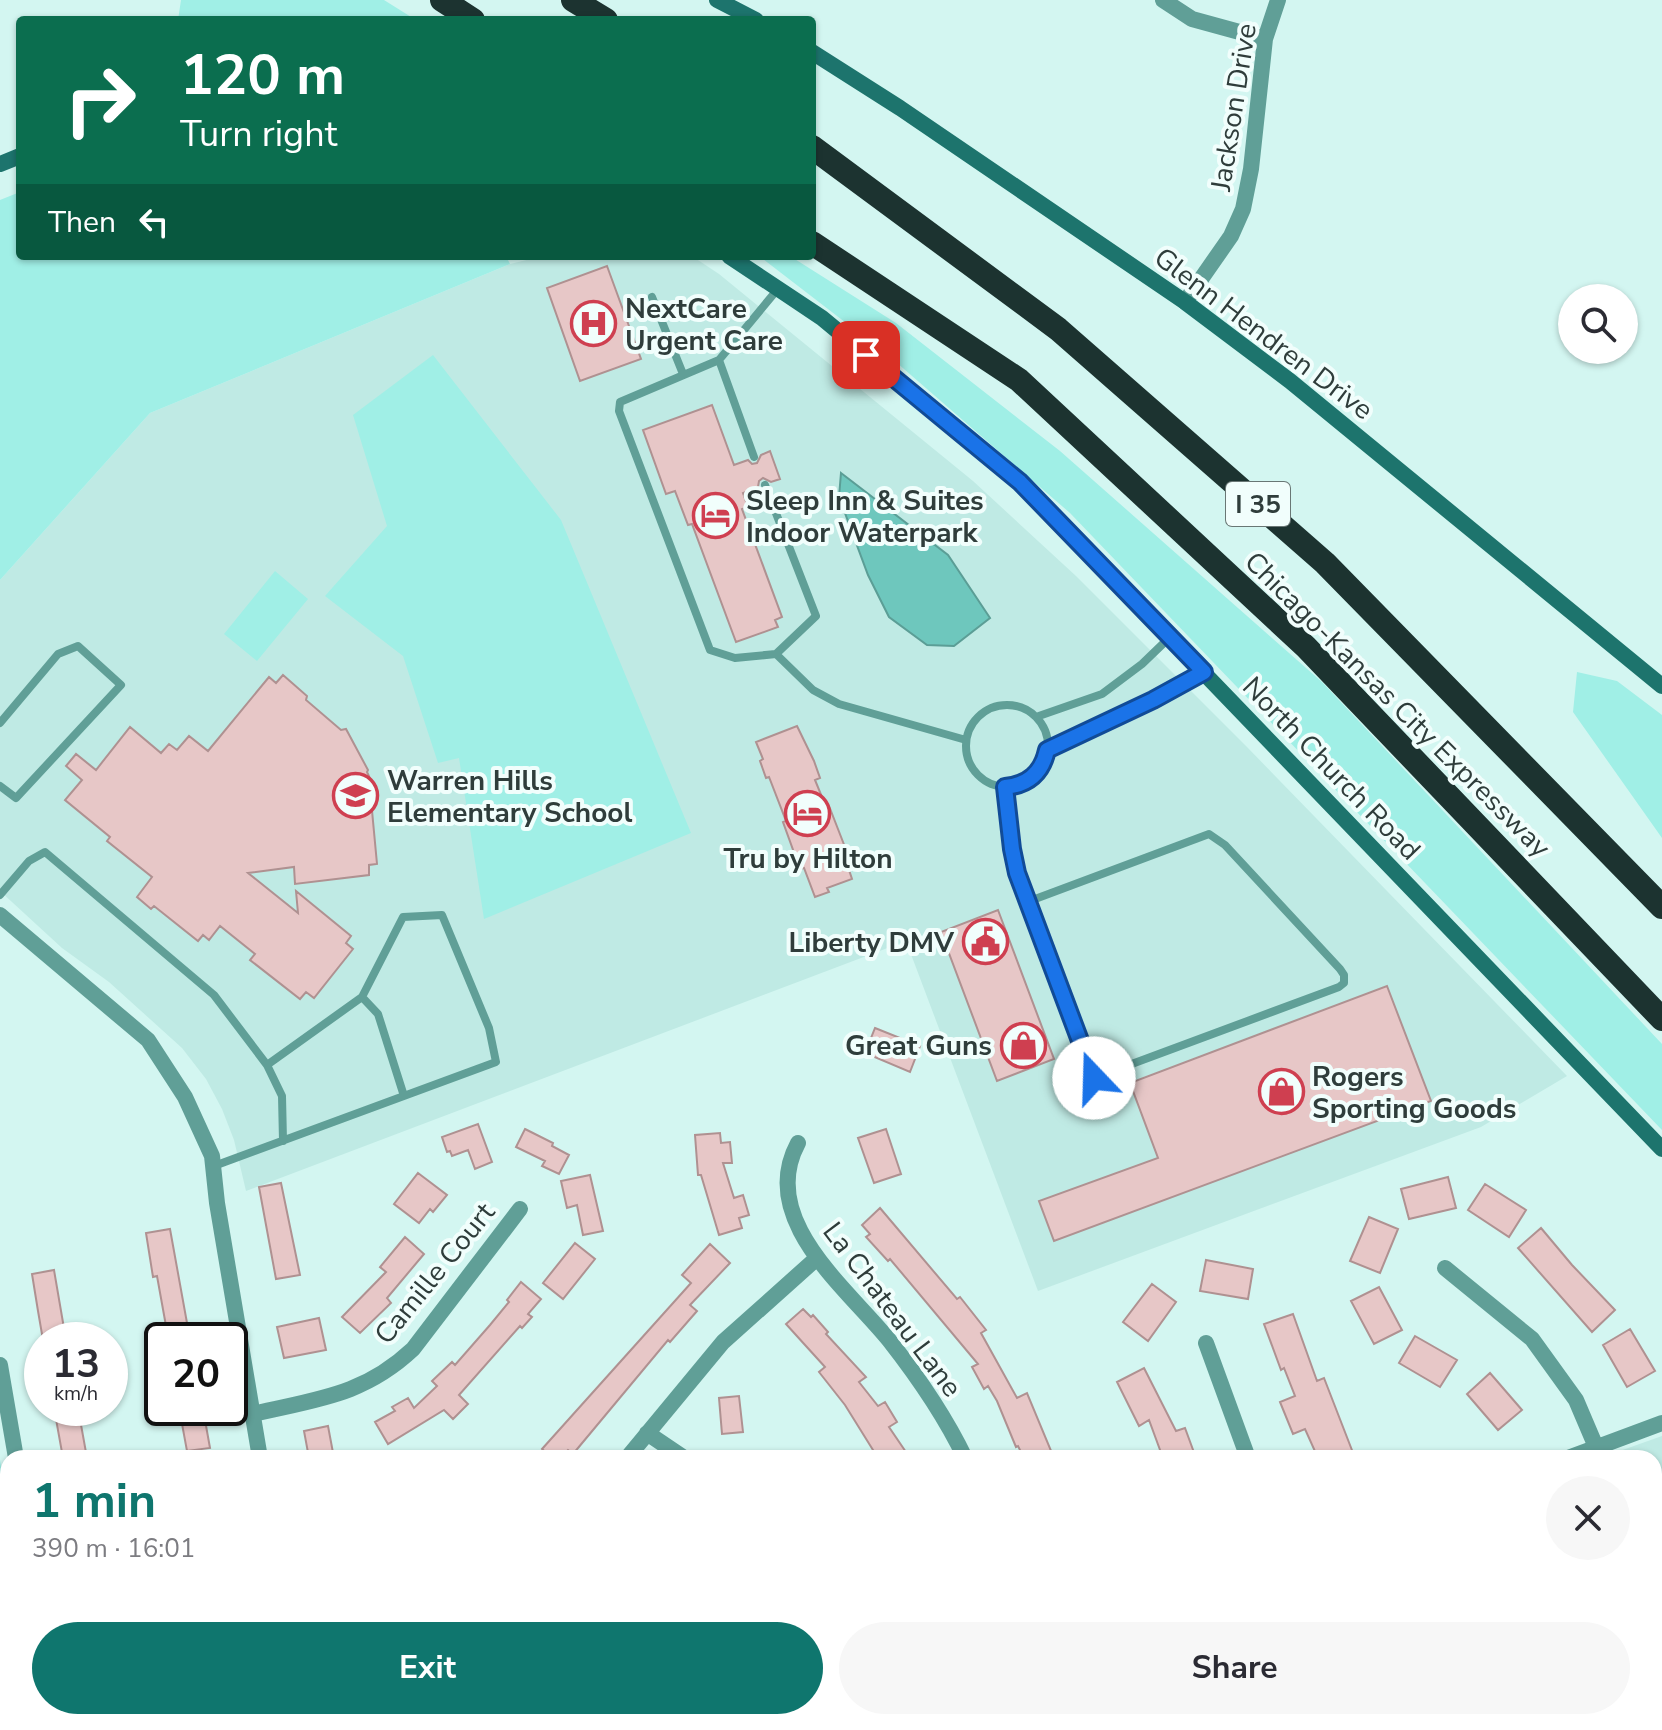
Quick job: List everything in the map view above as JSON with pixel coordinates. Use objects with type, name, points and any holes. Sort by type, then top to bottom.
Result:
[{"type":"highway","points":[[442,0],[467,16]]},
{"type":"highway","points":[[573,0],[599,16]]},
{"type":"highway","name":"Chicago-Kansas City Expressway","points":[[816,150],[1058,329],[1325,563],[1662,907]]},
{"type":"highway","name":"Chicago-Kansas City Expressway","points":[[816,246],[1019,380],[1306,647],[1662,1019]]},
{"type":"main road","points":[[717,0],[748,16]]},
{"type":"main road","name":"Glenn Hendren Drive","points":[[816,55],[926,125],[1185,302],[1290,381],[1662,686]]},
{"type":"main road","name":"North Church Road","points":[[735,260],[822,318],[1020,482],[1662,1149]]},
{"type":"street","points":[[1163,0],[1192,19],[1265,39]]},
{"type":"street","name":"Jackson Drive","points":[[1185,302],[1231,236],[1243,209],[1251,169],[1265,39],[1278,0]]},
{"type":"street","points":[[0,915],[148,1040],[185,1097],[212,1156],[217,1203],[259,1450]]},
{"type":"street","name":"La Chateau Lane","points":[[798,1143],[789,1160],[788,1196],[799,1226],[817,1258],[888,1339],[914,1374],[961,1450]]},
{"type":"street","name":"Camille Court","points":[[253,1414],[345,1393],[396,1365],[413,1349],[520,1209]]},
{"type":"street","points":[[633,1450],[723,1342],[817,1258]]},
{"type":"street","points":[[1445,1268],[1532,1339],[1576,1400],[1596,1447]]},
{"type":"street","points":[[1206,1343],[1245,1450]]},
{"type":"street","points":[[0,1365],[15,1450]]},
{"type":"street","points":[[1588,1450],[1662,1423]]},
{"type":"street","points":[[647,1433],[672,1450]]},
{"type":"lane","points":[[765,485],[816,616],[776,654],[735,658],[710,650],[619,411],[620,402],[719,360],[777,290]]},
{"type":"lane","points":[[652,297],[683,374]]},
{"type":"lane","points":[[719,360],[754,457]]},
{"type":"lane","points":[[1036,717],[1102,694],[1142,664],[1169,638]]},
{"type":"lane","points":[[0,723],[58,654],[78,646],[121,685],[16,798],[0,786]]},
{"type":"lane","points":[[776,654],[813,690],[839,704],[966,740]]},
{"type":"lane","points":[[1047,750],[1204,672]]},
{"type":"lane","points":[[999,706],[1019,707],[1036,717],[1045,732],[1047,750],[1045,760],[1034,777],[1015,786],[986,782],[968,760],[966,740],[974,722],[989,709],[999,706]]},
{"type":"lane","points":[[1005,787],[1012,849],[1027,902],[1094,1078],[1344,983],[1340,969],[1225,845],[1209,834],[1027,902]]},
{"type":"lane","points":[[0,895],[29,861],[45,852],[214,995],[267,1065],[282,1096],[283,1141]]},
{"type":"lane","points":[[213,1167],[496,1062],[489,1028],[442,915],[403,917],[362,997],[267,1065]]},
{"type":"lane","points":[[362,997],[378,1014],[404,1096]]},
{"type":"shaded area","points":[[181,0],[384,0],[410,16],[179,16]]},
{"type":"shaded area","points":[[16,194],[16,260],[508,260],[510,264],[150,413],[0,580],[0,200]]},
{"type":"shaded area","points":[[526,260],[698,260],[719,274],[973,481],[1076,576],[1567,1076],[1481,1127],[1038,1291],[906,941],[246,1191],[234,1140],[222,1109],[206,1079],[182,1048],[109,982],[62,948],[0,891],[0,580],[150,413],[510,264]]},
{"type":"shaded area","points":[[764,260],[796,260],[896,323],[1060,451],[1322,682],[1662,1044],[1662,1130],[1070,513],[889,356]]},
{"type":"shaded area","points":[[433,355],[561,520],[691,833],[484,919],[459,758],[438,763],[403,656],[325,596],[387,526],[353,415]]},
{"type":"shaded area","points":[[841,473],[948,555],[990,618],[954,646],[927,645],[889,617],[868,575],[839,497]]},
{"type":"shaded area","points":[[275,571],[308,599],[257,661],[224,634]]},
{"type":"shaded area","points":[[1577,672],[1617,681],[1662,715],[1662,838],[1573,712]]},
{"type":"shaded area","points":[[1662,1436],[1662,1450],[1623,1450]]},
{"type":"building","name":"NextCare Urgent Care","points":[[607,266],[641,359],[580,381],[547,288]]},
{"type":"building","name":"Sleep Inn & Suites Indoor Waterpark","points":[[712,405],[734,465],[748,460],[752,464],[757,463],[761,455],[770,451],[780,479],[771,482],[763,478],[758,487],[743,493],[748,507],[742,509],[782,617],[775,620],[778,627],[736,642],[692,524],[688,525],[675,491],[666,494],[643,430]]},
{"type":"building","name":"Warren Hills Elementary School","points":[[283,675],[341,730],[346,729],[374,787],[370,789],[377,864],[369,865],[369,875],[295,884],[294,867],[248,873],[298,913],[296,891],[351,936],[346,943],[353,949],[314,998],[306,992],[300,999],[250,960],[255,954],[220,926],[209,940],[203,935],[198,941],[154,906],[151,909],[137,897],[152,877],[107,841],[110,837],[65,800],[82,780],[66,766],[76,754],[96,770],[130,727],[161,753],[169,744],[177,750],[189,736],[208,751],[269,677],[276,683]]},
{"type":"building","name":"Tru by Hilton","points":[[797,726],[820,778],[815,780],[826,807],[829,806],[850,860],[846,861],[852,879],[827,888],[829,892],[815,897],[804,868],[800,869],[783,822],[786,821],[769,777],[766,778],[756,742]]},
{"type":"building","points":[[998,910],[1054,1059],[997,1081],[941,932]]},
{"type":"building","name":"Rogers Sporting Goods","points":[[1387,986],[1431,1101],[1054,1241],[1039,1201],[1158,1158],[1130,1083]]},
{"type":"building","points":[[875,1028],[920,1046],[910,1072],[865,1053]]},
{"type":"building","points":[[478,1124],[492,1162],[475,1169],[468,1150],[452,1156],[450,1151],[447,1152],[442,1137]]},
{"type":"building","points":[[525,1129],[569,1155],[559,1174],[542,1166],[545,1161],[516,1147]]},
{"type":"building","points":[[886,1129],[901,1174],[874,1183],[858,1138]]},
{"type":"building","points":[[720,1133],[721,1143],[730,1142],[732,1163],[723,1163],[734,1198],[743,1195],[749,1215],[739,1218],[742,1228],[719,1235],[701,1175],[698,1175],[695,1135]]},
{"type":"building","points":[[418,1173],[447,1195],[419,1223],[394,1204]]},
{"type":"building","points":[[590,1175],[603,1231],[583,1235],[577,1205],[567,1208],[561,1181]]},
{"type":"building","points":[[1448,1177],[1456,1208],[1409,1219],[1401,1189]]},
{"type":"building","points":[[281,1183],[300,1275],[276,1279],[259,1187]]},
{"type":"building","points":[[1485,1184],[1526,1210],[1509,1237],[1468,1210]]},
{"type":"building","points":[[880,1208],[957,1299],[960,1297],[986,1330],[981,1333],[1017,1398],[1027,1393],[1051,1450],[1020,1450],[1016,1447],[997,1401],[988,1386],[984,1389],[972,1367],[978,1364],[890,1259],[888,1261],[866,1237],[870,1234],[862,1225]]},
{"type":"building","points":[[1369,1217],[1398,1229],[1380,1273],[1350,1261]]},
{"type":"building","points":[[1541,1228],[1615,1310],[1592,1332],[1518,1248]]},
{"type":"building","points":[[170,1229],[187,1322],[165,1322],[157,1276],[153,1277],[146,1233]]},
{"type":"building","points":[[405,1237],[424,1254],[387,1298],[391,1303],[360,1333],[342,1317],[386,1272],[380,1267]]},
{"type":"building","points":[[575,1243],[595,1259],[563,1299],[543,1283]]},
{"type":"building","points":[[710,1244],[730,1263],[690,1305],[697,1311],[670,1342],[668,1340],[576,1450],[543,1450],[691,1283],[682,1275]]},
{"type":"building","points":[[1206,1260],[1253,1269],[1248,1299],[1200,1291]]},
{"type":"building","points":[[54,1270],[63,1322],[40,1322],[32,1274]]},
{"type":"building","points":[[521,1282],[541,1299],[528,1314],[532,1317],[522,1328],[520,1326],[459,1395],[468,1404],[453,1419],[444,1410],[388,1444],[375,1422],[395,1411],[392,1407],[408,1398],[414,1408],[437,1386],[432,1381],[452,1362],[455,1365],[509,1302],[507,1300]]},
{"type":"building","points":[[1152,1284],[1176,1302],[1148,1341],[1123,1322]]},
{"type":"building","points":[[1379,1287],[1402,1330],[1374,1344],[1351,1301]]},
{"type":"building","points":[[803,1309],[811,1317],[813,1315],[828,1332],[826,1334],[866,1377],[859,1382],[878,1406],[885,1402],[897,1422],[889,1427],[905,1450],[873,1450],[845,1405],[819,1372],[825,1367],[786,1324]]},
{"type":"building","points":[[1293,1314],[1317,1381],[1324,1378],[1352,1450],[1314,1450],[1305,1429],[1293,1434],[1280,1402],[1295,1396],[1284,1368],[1281,1370],[1264,1324]]},
{"type":"building","points":[[319,1318],[326,1350],[284,1358],[277,1327]]},
{"type":"building","points":[[1630,1329],[1655,1371],[1627,1387],[1603,1345]]},
{"type":"building","points":[[1415,1336],[1457,1360],[1440,1387],[1399,1363]]},
{"type":"building","points":[[1144,1368],[1176,1431],[1185,1428],[1193,1450],[1160,1450],[1149,1420],[1139,1426],[1117,1382]]},
{"type":"building","points":[[1490,1373],[1522,1410],[1498,1430],[1467,1394]]},
{"type":"building","points":[[739,1396],[743,1432],[722,1434],[719,1398]]},
{"type":"building","points":[[57,1426],[81,1426],[86,1450],[62,1450]]},
{"type":"building","points":[[182,1426],[206,1426],[210,1448],[187,1450]]},
{"type":"building","points":[[328,1426],[332,1450],[308,1450],[304,1431]]},
{"type":"place","name":"NextCare Urgent Care","points":[[594,324]]},
{"type":"place","name":"Sleep Inn & Suites Indoor Waterpark","points":[[715,516]]},
{"type":"place","name":"Warren Hills Elementary School","points":[[356,796]]},
{"type":"place","name":"Tru by Hilton","points":[[808,814]]},
{"type":"place","name":"Liberty DMV","points":[[985,942]]},
{"type":"place","name":"Great Guns","points":[[1023,1045]]},
{"type":"place","name":"Rogers Sporting Goods","points":[[1281,1092]]},
{"type":"route","points":[[866,355],[1020,482],[1204,672],[1047,750],[1045,760],[1034,777],[1025,783],[1005,787],[1017,873],[1094,1078]]}]
